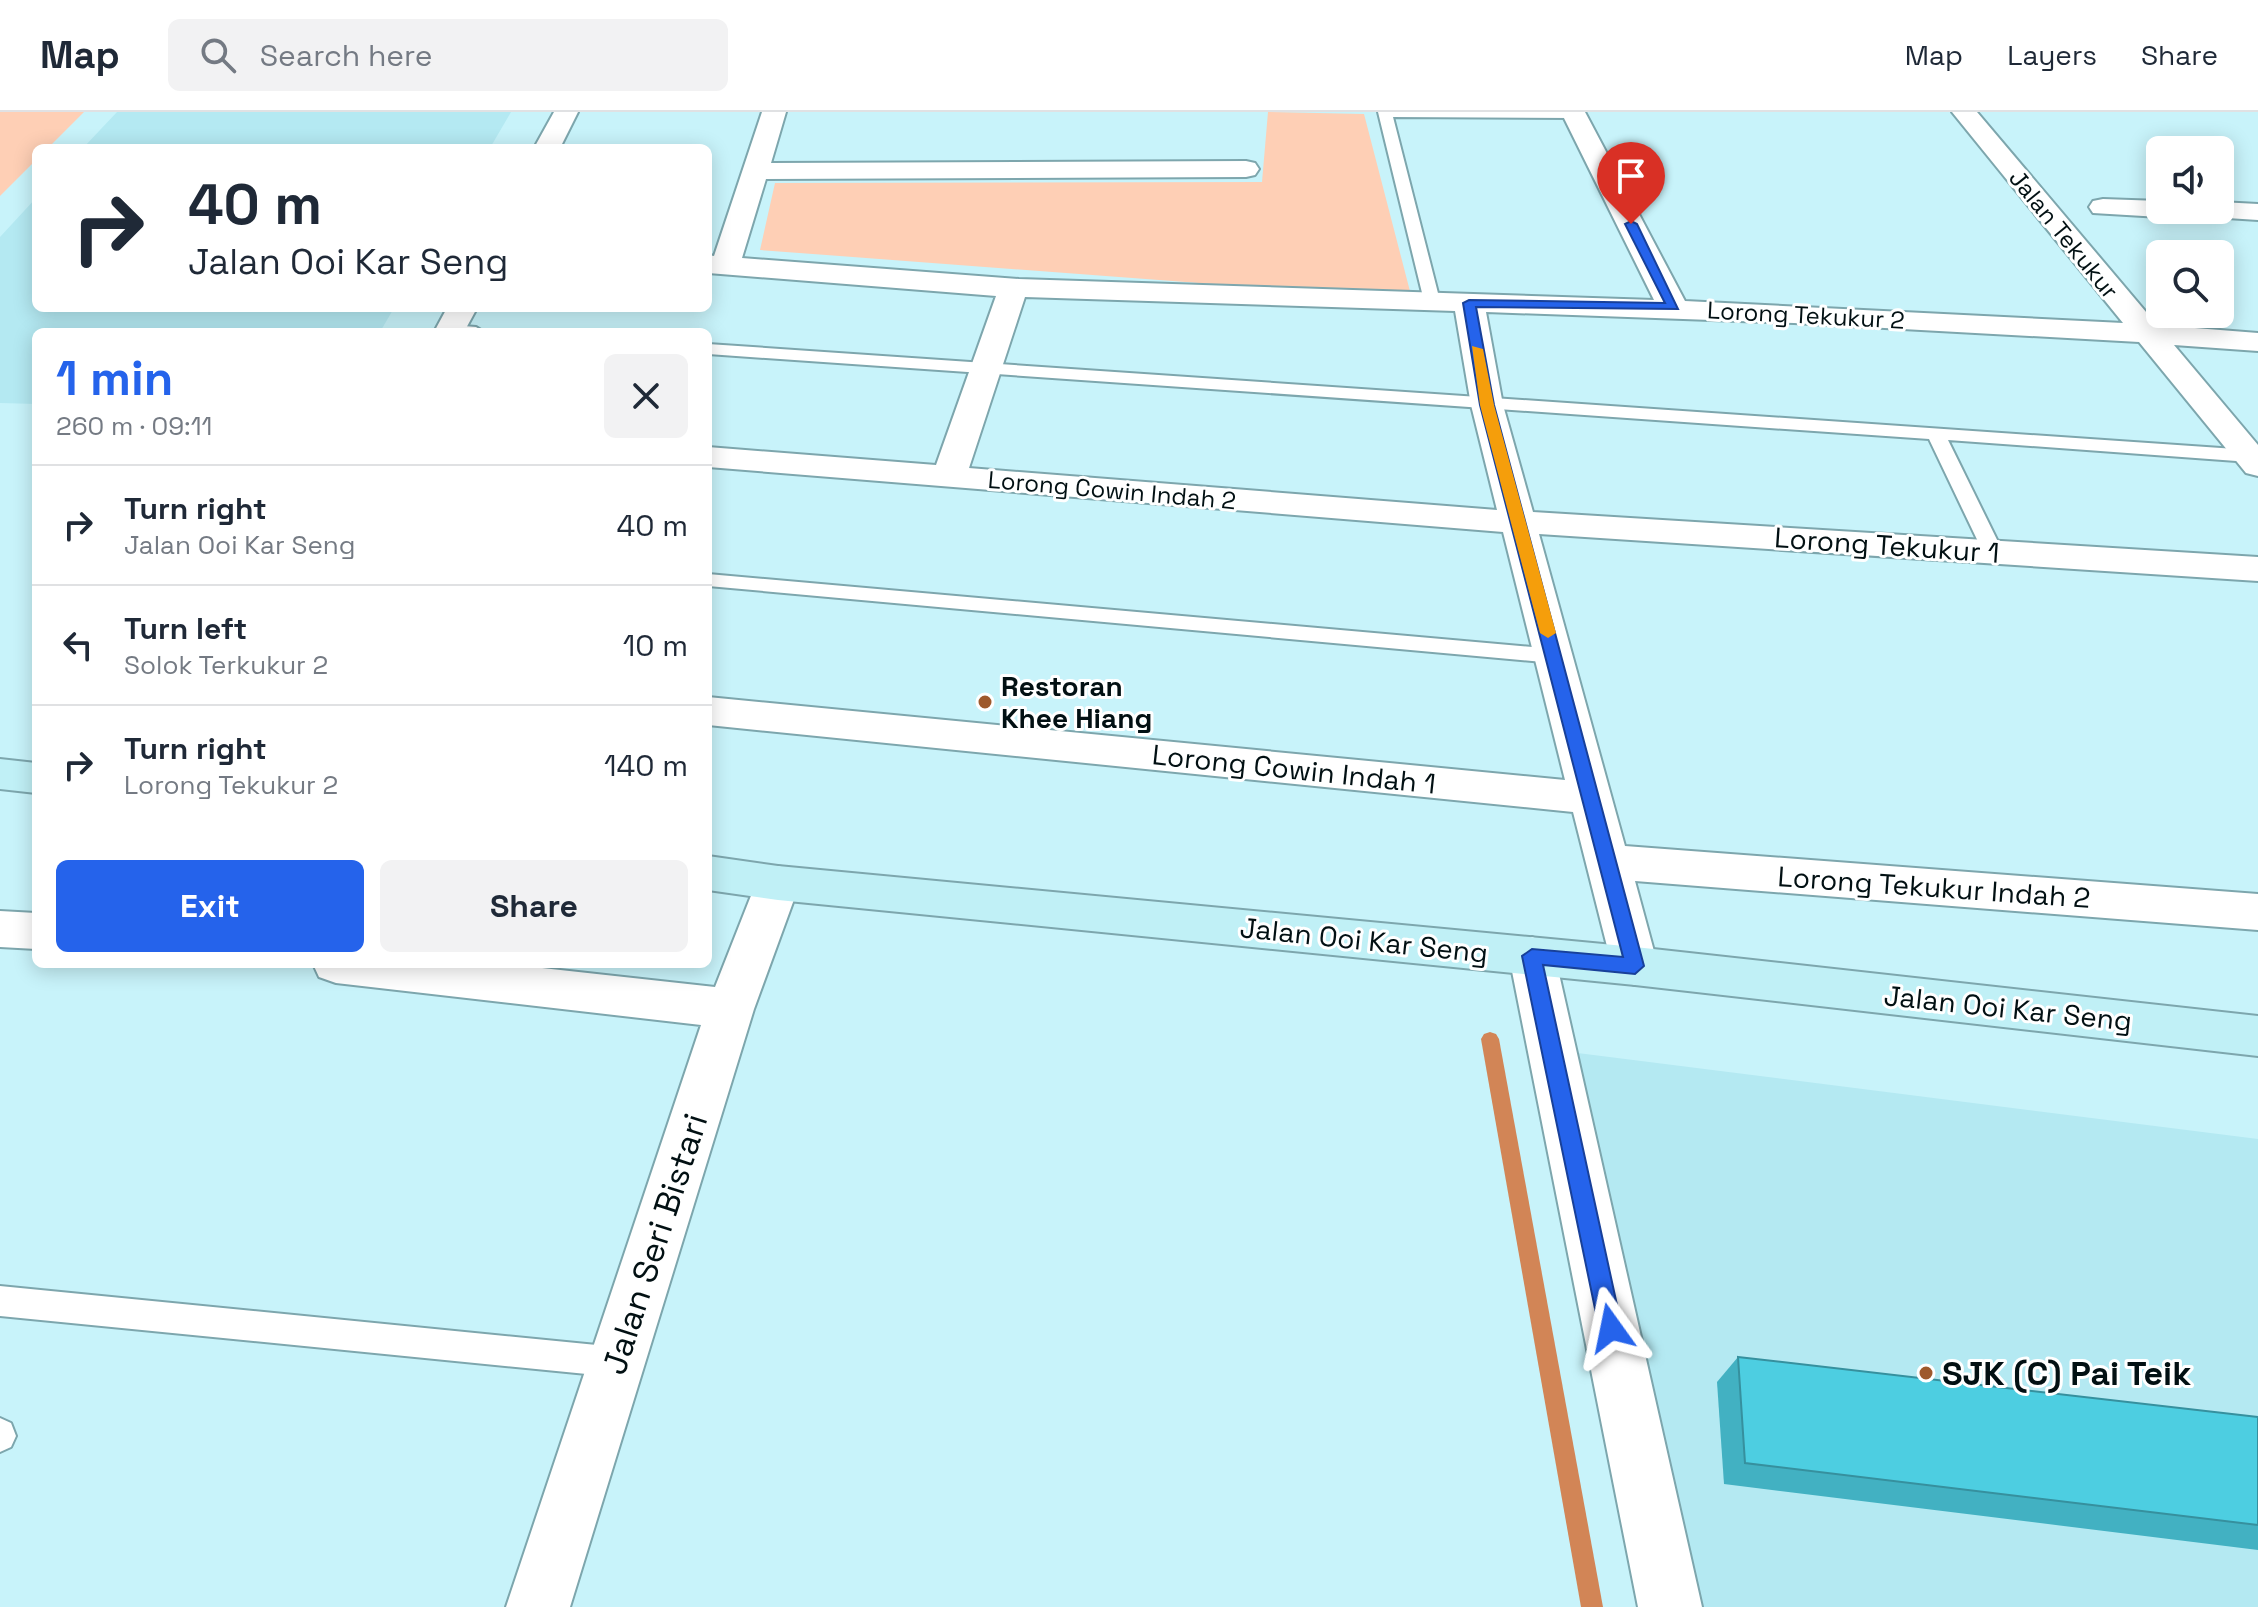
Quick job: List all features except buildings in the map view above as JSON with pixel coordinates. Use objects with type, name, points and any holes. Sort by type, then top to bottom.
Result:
[{"type":"main road","points":[[0,774],[32,778]]},
{"type":"main road","name":"Jalan Ooi Kar Seng","points":[[712,874],[778,883],[1635,966],[2258,1036]]},
{"type":"street","points":[[549,144],[566,112]]},
{"type":"street","points":[[716,265],[755,171],[774,112]]},
{"type":"street","name":"Jalan Tekukur","points":[[1964,112],[2143,332],[2254,461]]},
{"type":"street","points":[[1574,113],[1673,307]]},
{"type":"street","points":[[755,171],[1246,169]]},
{"type":"street","points":[[2103,207],[2146,209]]},
{"type":"street","points":[[2234,211],[2258,212]]},
{"type":"street","name":"Lorong Tekukur 2","points":[[716,265],[1014,287],[1673,307],[2143,332],[2258,342]]},
{"type":"street","points":[[949,476],[1014,287]]},
{"type":"street","points":[[1451,302],[1487,405],[1635,966]]},
{"type":"street","name":"Lorong Cowin Indah 2","points":[[712,457],[1517,522]]},
{"type":"street","name":"Lorong Tekukur 1","points":[[1517,522],[2258,569]]},
{"type":"street","name":"Lorong Cowin Indah 1","points":[[712,711],[1593,798]]},
{"type":"street","name":"Lorong Tekukur Indah 2","points":[[1609,862],[2258,912]]},
{"type":"street","name":"Jalan Seri Bistari","points":[[538,1607],[730,1009],[778,883]]},
{"type":"street","points":[[0,929],[32,931]]},
{"type":"street","points":[[1532,956],[1670,1607]]},
{"type":"street","points":[[371,968],[730,1009]]},
{"type":"lane","points":[[1451,302],[1386,112],[1574,113]]},
{"type":"lane","points":[[712,349],[2254,461]]},
{"type":"lane","points":[[1937,436],[1993,552]]},
{"type":"lane","points":[[712,580],[1554,656]]},
{"type":"lane","points":[[0,1301],[617,1362]]},
{"type":"shaded area","points":[[0,112],[84,112],[52,144],[32,144],[32,164],[0,196]]},
{"type":"shaded area","points":[[117,112],[511,112],[492,144],[87,144]]},
{"type":"shaded area","points":[[1268,112],[1364,114],[1412,299],[760,250],[775,183],[1262,182]]},
{"type":"shaded area","points":[[32,202],[32,312],[392,312],[382,328],[32,328],[32,404],[0,403],[0,237]]},
{"type":"shaded area","name":"SJK (C) Pai Teik","points":[[1530,1047],[2258,1139],[2258,1607],[1638,1607]]},
{"type":"waterway","points":[[1490,1039],[1592,1607]]},
{"type":"slow traffic","points":[[1477,349],[1487,405],[1548,633]]},
{"type":"place","name":"Restoran Khee Hiang","points":[[985,702]]},
{"type":"place","name":"SJK (C) Pai Teik","points":[[1926,1373]]},
{"type":"route","points":[[1611,1328],[1532,956],[1635,966],[1487,405],[1469,303],[1673,307],[1631,224]]}]
